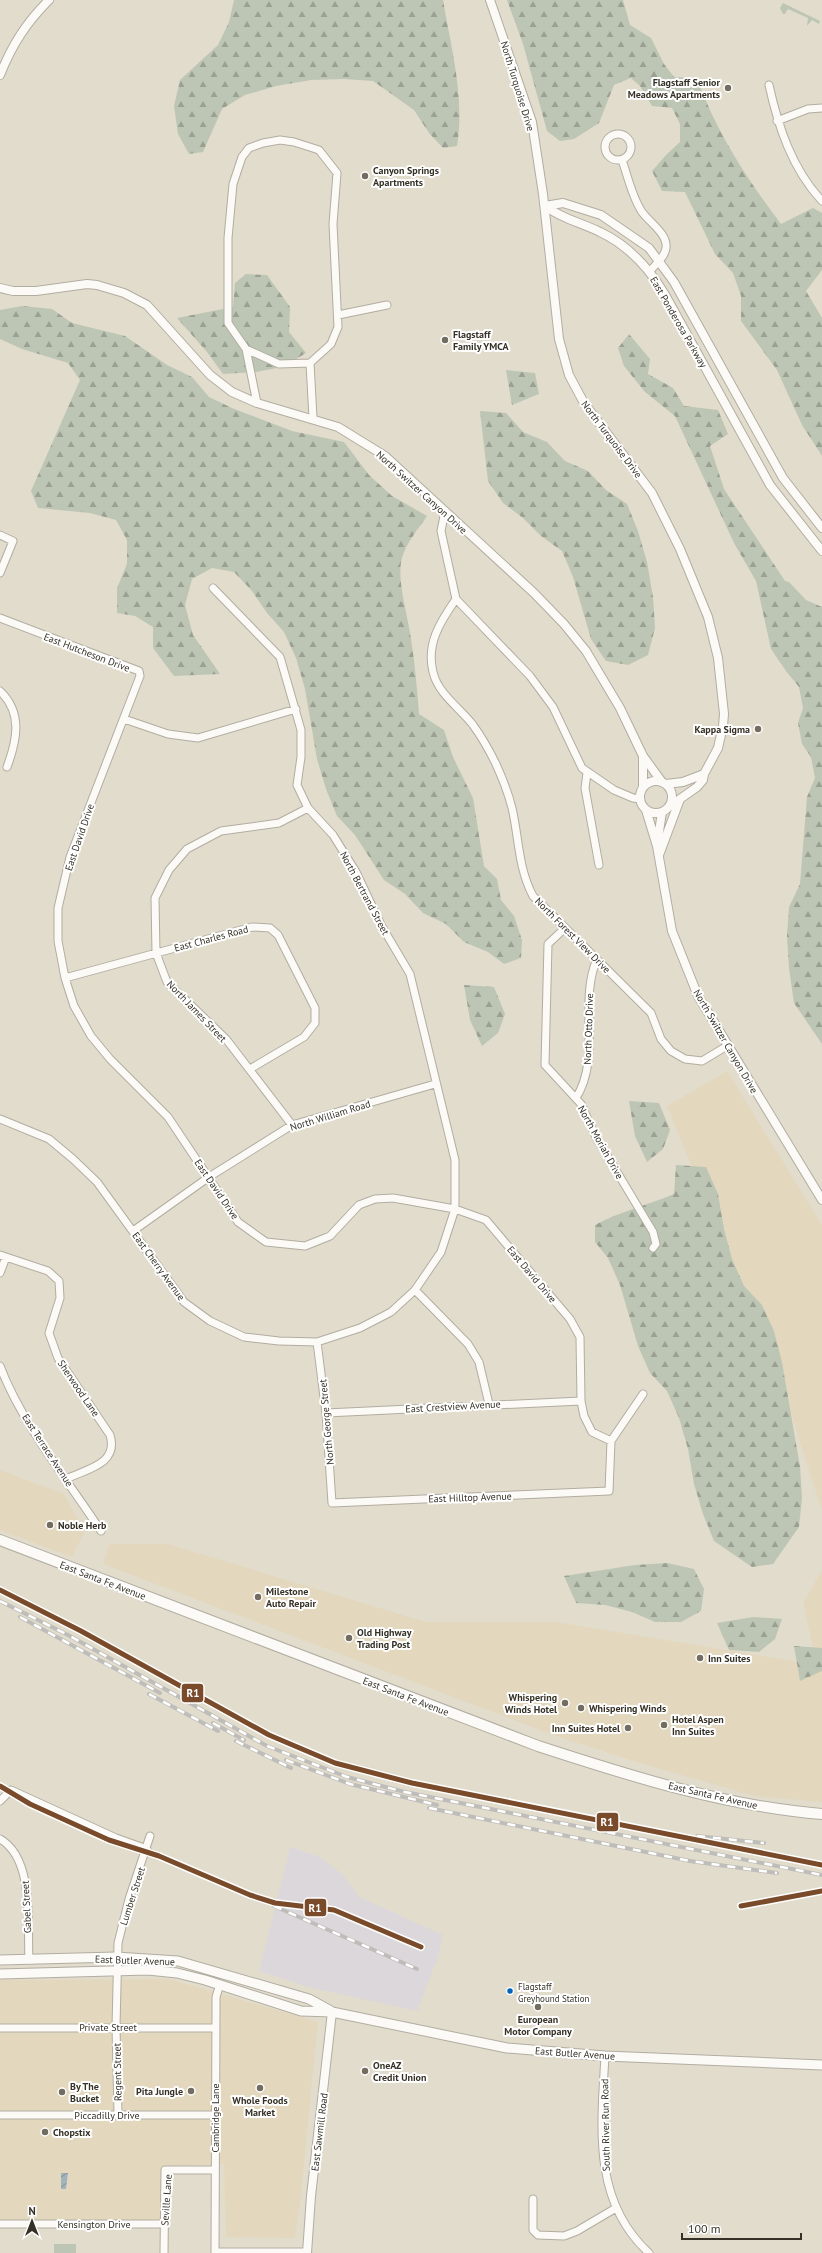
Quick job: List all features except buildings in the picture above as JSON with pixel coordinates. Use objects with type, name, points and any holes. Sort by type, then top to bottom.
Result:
[{"type":"main road","name":"East Santa Fe Avenue","points":[[0,1540],[538,1746],[606,1768],[718,1798],[772,1808],[822,1814]]},
{"type":"main road","name":"East Butler Avenue","points":[[0,1960],[116,1957],[178,1961],[202,1966],[309,1999],[332,2012]]},
{"type":"main road","name":"East Butler Avenue","points":[[0,1974],[148,1970],[177,1973],[220,1984],[301,2011],[332,2012],[507,2048],[605,2056],[822,2065]]},
{"type":"street","points":[[0,75],[17,38],[30,20],[49,0]]},
{"type":"street","name":"North Turquoise Drive","points":[[490,0],[532,122],[545,206],[559,339],[569,375],[584,403],[652,493],[680,550],[708,617],[718,658],[723,726],[718,748],[704,774],[703,780],[697,788],[670,806]]},
{"type":"street","points":[[769,85],[777,121],[809,187],[822,201]]},
{"type":"street","points":[[777,121],[808,108],[822,108]]},
{"type":"street","points":[[246,349],[279,364],[310,363],[331,344],[338,327],[333,224],[337,173],[319,150],[294,142],[280,140],[249,148],[242,157],[233,184],[228,238],[228,323],[246,349],[257,403]]},
{"type":"street","points":[[622,160],[642,212],[665,241],[666,248],[659,261],[650,271]]},
{"type":"street","name":"East Ponderosa Parkway","points":[[545,206],[563,204],[601,215],[632,234],[649,248],[674,282],[783,478],[822,528]]},
{"type":"street","name":"East Ponderosa Parkway","points":[[545,206],[563,218],[586,225],[619,242],[650,271],[664,293],[770,485],[822,551]]},
{"type":"street","name":"North Switzer Canyon Drive","points":[[0,288],[13,291],[36,291],[87,284],[97,285],[124,293],[147,306],[210,375],[232,392],[257,403],[312,418],[338,427],[385,456],[534,593],[586,650],[620,708],[643,756],[664,783]]},
{"type":"street","points":[[338,315],[387,305]]},
{"type":"street","points":[[310,363],[312,418]]},
{"type":"street","points":[[445,511],[441,531],[456,600],[530,676],[553,707],[578,762],[588,773],[614,790],[633,798],[640,799]]},
{"type":"street","points":[[0,535],[13,541],[0,573]]},
{"type":"street","name":"North Bertrand Street","points":[[213,588],[280,657],[301,730],[301,758],[297,785],[308,808],[333,835],[356,872],[381,925],[410,974],[435,1084],[455,1160],[455,1209]]},
{"type":"street","name":"North Forest View Drive","points":[[456,600],[441,621],[430,648],[433,673],[447,698],[473,726],[505,783],[512,808],[524,880],[533,896],[651,1013],[661,1039],[671,1051],[685,1059],[702,1061],[727,1046]]},
{"type":"street","name":"East Hutcheson Drive","points":[[0,618],[139,671],[140,676],[124,719]]},
{"type":"street","points":[[0,691],[8,698],[17,719],[16,742],[7,767]]},
{"type":"street","points":[[124,719],[168,734],[198,738],[296,709]]},
{"type":"street","name":"East David Drive","points":[[124,719],[68,864],[58,908],[58,941],[65,978],[74,1006],[91,1036],[110,1059],[168,1116],[238,1222],[266,1242],[305,1246],[330,1236],[358,1205],[375,1199],[393,1198],[455,1209],[486,1220],[570,1319],[580,1337],[581,1401],[584,1416],[592,1432],[611,1441]]},
{"type":"street","name":"North Switzer Canyon Drive","points":[[643,756],[643,787]]},
{"type":"street","points":[[588,773],[585,788],[599,865]]},
{"type":"street","points":[[664,783],[671,792],[670,806],[662,812],[652,813],[646,810],[640,799],[643,787],[652,781],[664,783],[683,782],[704,774]]},
{"type":"street","points":[[659,856],[680,800]]},
{"type":"street","name":"North James Street","points":[[292,1125],[226,1039],[167,982],[156,953],[155,898],[169,870],[187,849],[221,831],[279,823],[308,808]]},
{"type":"street","name":"North Switzer Canyon Drive","points":[[646,810],[657,846],[672,931],[698,996],[822,1200]]},
{"type":"street","name":"North Switzer Canyon Drive","points":[[657,846],[662,812]]},
{"type":"street","name":"East Charles Road","points":[[65,978],[252,927],[270,928],[278,935],[315,1008],[315,1023],[304,1037],[250,1069]]},
{"type":"street","name":"North Moriah Drive","points":[[565,928],[548,944],[545,1066],[576,1098],[596,1137],[653,1232],[656,1244],[654,1248]]},
{"type":"street","name":"North Otto Drive","points":[[576,1098],[584,1083],[588,1057],[590,981],[597,959]]},
{"type":"street","name":"North William Road","points":[[133,1231],[209,1177],[292,1125],[435,1084]]},
{"type":"street","name":"East Cherry Avenue","points":[[0,1118],[49,1139],[73,1159],[97,1182],[184,1302],[210,1321],[244,1337],[279,1341],[317,1342],[360,1328],[385,1315],[415,1290],[441,1252],[455,1209]]},
{"type":"street","points":[[0,1272],[3,1256]]},
{"type":"street","name":"Sherwood Lane","points":[[3,1256],[48,1271],[59,1281],[60,1298],[49,1333],[58,1358],[110,1435],[114,1445],[112,1453],[106,1460],[66,1479]]},
{"type":"street","points":[[415,1290],[468,1344],[479,1362],[489,1404]]},
{"type":"street","name":"North George Street","points":[[317,1342],[326,1413],[332,1502]]},
{"type":"street","name":"East Terrace Avenue","points":[[0,1366],[5,1379],[40,1441],[101,1531]]},
{"type":"street","points":[[611,1441],[643,1394]]},
{"type":"street","name":"East Crestview Avenue","points":[[326,1413],[489,1404],[581,1401]]},
{"type":"street","name":"East Hilltop Avenue","points":[[332,1502],[609,1491],[611,1441]]},
{"type":"street","points":[[0,1801],[11,1790],[116,1838],[147,1849]]},
{"type":"street","name":"Lumber Street","points":[[116,1957],[129,1899],[147,1849],[150,1836]]},
{"type":"street","name":"Gabel Street","points":[[0,1839],[13,1851],[21,1864],[26,1879],[29,1960]]},
{"type":"street","name":"Regent Street","points":[[116,1957],[118,2115]]},
{"type":"street","name":"Cambridge Lane","points":[[216,2252],[216,1996],[220,1984]]},
{"type":"street","name":"East Sawmill Road","points":[[307,2253],[311,2196],[332,2012]]},
{"type":"street","name":"Private Street","points":[[0,2028],[216,2028]]},
{"type":"street","name":"South River Run Road","points":[[605,2056],[604,2157],[606,2179],[616,2208],[638,2242],[649,2253]]},
{"type":"street","name":"Piccadilly Drive","points":[[0,2115],[215,2115]]},
{"type":"street","name":"Seville Lane","points":[[164,2253],[165,2170],[215,2170]]},
{"type":"street","points":[[533,2199],[534,2230],[538,2235],[564,2236],[577,2231],[616,2208]]},
{"type":"street","name":"Kensington Drive","points":[[0,2224],[164,2224]]},
{"type":"street","points":[[216,2252],[307,2253]]},
{"type":"shaded area","points":[[727,1071],[822,1225],[822,1511],[779,1377],[667,1106]]},
{"type":"shaded area","points":[[0,1470],[64,1494],[85,1531],[72,1557],[0,1530]]},
{"type":"shaded area","points":[[109,1544],[168,1544],[426,1622],[556,1622],[817,1665],[803,1603],[822,1570],[822,1802],[754,1796],[630,1760],[559,1737],[103,1564]]},
{"type":"shaded area","points":[[290,1847],[318,1856],[342,1874],[359,1897],[443,1935],[439,1954],[417,2011],[308,1987],[259,1971]]},
{"type":"shaded area","points":[[169,1979],[318,2022],[300,2204],[295,2238],[226,2237],[224,2164],[162,2166],[160,2220],[0,2221],[0,1980]]},
{"type":"green space","points":[[234,0],[443,0],[458,91],[459,128],[457,146],[443,148],[429,133],[414,110],[373,81],[344,79],[311,80],[276,86],[245,95],[222,109],[203,152],[189,154],[178,134],[174,106],[180,80],[218,45],[229,22]]},
{"type":"green space","points":[[507,0],[623,0],[630,25],[651,38],[664,64],[674,77],[697,78],[713,117],[733,154],[756,190],[781,224],[813,208],[822,213],[822,270],[806,291],[822,318],[822,456],[802,425],[777,370],[741,321],[741,296],[733,273],[715,254],[685,192],[662,191],[652,171],[680,142],[680,124],[672,108],[652,106],[640,86],[631,78],[614,85],[599,123],[574,139],[560,141],[547,131],[523,44]]},
{"type":"green space","points":[[783,3],[820,21],[819,24],[812,20],[807,26],[808,18],[788,9],[785,14],[783,14],[780,8]]},
{"type":"green space","points":[[246,274],[267,275],[290,307],[289,332],[306,353],[283,367],[255,372],[223,374],[207,352],[177,318],[233,307],[235,283]]},
{"type":"green space","points":[[22,306],[52,309],[72,323],[125,336],[167,365],[192,377],[209,397],[232,408],[292,431],[344,442],[369,475],[392,496],[427,516],[406,547],[402,558],[400,577],[414,658],[419,714],[444,730],[453,757],[473,798],[484,866],[497,879],[501,900],[514,916],[522,940],[521,958],[504,964],[488,952],[464,942],[446,924],[423,913],[405,894],[384,880],[355,835],[337,816],[326,789],[317,759],[305,689],[296,658],[284,632],[267,613],[252,591],[234,572],[212,568],[192,579],[185,605],[193,635],[220,674],[174,676],[153,648],[153,627],[135,616],[117,613],[117,588],[127,564],[127,540],[116,520],[90,513],[38,508],[31,491],[80,380],[68,363],[22,349],[0,339],[0,310]]},
{"type":"green space","points":[[629,334],[650,359],[648,374],[673,388],[684,406],[718,410],[728,434],[710,446],[724,489],[785,581],[789,582],[806,600],[822,607],[822,1044],[794,1003],[789,968],[787,936],[789,907],[800,884],[807,797],[815,778],[811,757],[802,744],[798,723],[803,708],[799,687],[771,649],[756,581],[734,543],[675,416],[645,392],[624,366],[618,348]]},
{"type":"green space","points":[[506,370],[535,373],[539,394],[512,405]]},
{"type":"green space","points":[[480,411],[506,413],[523,432],[547,442],[565,461],[588,471],[606,490],[627,504],[638,531],[647,562],[653,597],[655,628],[648,655],[628,665],[606,661],[591,639],[573,577],[562,551],[541,536],[523,518],[503,503],[488,481]]},
{"type":"green space","points":[[464,985],[494,987],[505,1014],[498,1033],[482,1046],[470,1020]]},
{"type":"green space","points":[[629,1101],[659,1103],[670,1130],[663,1149],[647,1162],[635,1136]]},
{"type":"green space","points":[[676,1165],[706,1167],[718,1194],[724,1229],[732,1259],[744,1286],[762,1305],[774,1331],[782,1362],[800,1466],[802,1498],[799,1527],[773,1564],[752,1567],[714,1541],[703,1514],[694,1484],[688,1449],[679,1418],[667,1391],[650,1373],[638,1346],[620,1285],[608,1258],[595,1242],[595,1225],[674,1194]]},
{"type":"green space","points":[[667,1563],[694,1569],[704,1589],[701,1611],[681,1622],[655,1622],[632,1612],[605,1605],[576,1603],[564,1576],[635,1565]]},
{"type":"green space","points":[[753,1617],[782,1619],[775,1639],[759,1652],[729,1650],[717,1623]]},
{"type":"green space","points":[[794,1646],[822,1648],[822,1671],[800,1681]]},
{"type":"green space","points":[[54,2244],[76,2244],[76,2253],[54,2253]]},
{"type":"water","points":[[61,2173],[68,2173],[66,2189],[61,2189]]},
{"type":"railway","points":[[0,1590],[81,1631],[269,1735],[335,1763],[412,1783],[822,1865]]},
{"type":"railway","points":[[0,1601],[68,1635],[267,1746],[347,1777],[405,1792],[822,1875]]},
{"type":"railway","points":[[20,1617],[160,1693]]},
{"type":"railway","points":[[149,1694],[218,1731]]},
{"type":"railway","points":[[213,1723],[244,1740]]},
{"type":"railway","points":[[236,1741],[291,1768]]},
{"type":"railway","points":[[286,1760],[350,1784],[437,1805]]},
{"type":"railway","points":[[0,1786],[30,1804],[109,1840],[159,1856],[250,1895],[275,1903],[334,1910],[421,1947]]},
{"type":"railway","points":[[429,1808],[690,1861],[777,1873]]},
{"type":"railway","points":[[697,1836],[764,1843]]},
{"type":"railway","points":[[741,1906],[822,1891]]},
{"type":"railway","points":[[274,1906],[417,1969]]},
{"type":"transit line","name":"R1","points":[[0,1590],[81,1631],[269,1735],[335,1763],[412,1783],[822,1865]]},
{"type":"transit line","name":"R1","points":[[0,1786],[30,1804],[109,1840],[159,1856],[250,1895],[275,1903],[334,1910],[421,1947]]},
{"type":"transit line","name":"R1","points":[[741,1906],[822,1891]]},
{"type":"place","name":"Flagstaff Senior Meadows Apartments","points":[[728,88]]},
{"type":"place","name":"Canyon Springs Apartments","points":[[365,176]]},
{"type":"place","name":"Flagstaff Family YMCA","points":[[445,340]]},
{"type":"place","name":"Kappa Sigma","points":[[758,729]]},
{"type":"place","name":"Noble Herb","points":[[50,1525]]},
{"type":"place","name":"Milestone Auto Repair","points":[[258,1597]]},
{"type":"place","name":"Old Highway Trading Post","points":[[349,1638]]},
{"type":"place","name":"Inn Suites","points":[[700,1658]]},
{"type":"place","name":"Whispering Winds Hotel","points":[[565,1703]]},
{"type":"place","name":"Whispering Winds","points":[[581,1708]]},
{"type":"place","name":"Hotel Aspen Inn Suites","points":[[664,1725]]},
{"type":"place","name":"Inn Suites Hotel","points":[[628,1728]]},
{"type":"place","name":"Flagstaff Greyhound Station","points":[[510,1991]]},
{"type":"place","name":"European Motor Company","points":[[538,2007]]},
{"type":"place","name":"OneAZ Credit Union","points":[[365,2071]]},
{"type":"place","name":"Whole Foods Market","points":[[260,2088]]},
{"type":"place","name":"Pita Jungle","points":[[191,2091]]},
{"type":"place","name":"By The Bucket","points":[[62,2092]]},
{"type":"place","name":"Chopstix","points":[[45,2132]]}]
